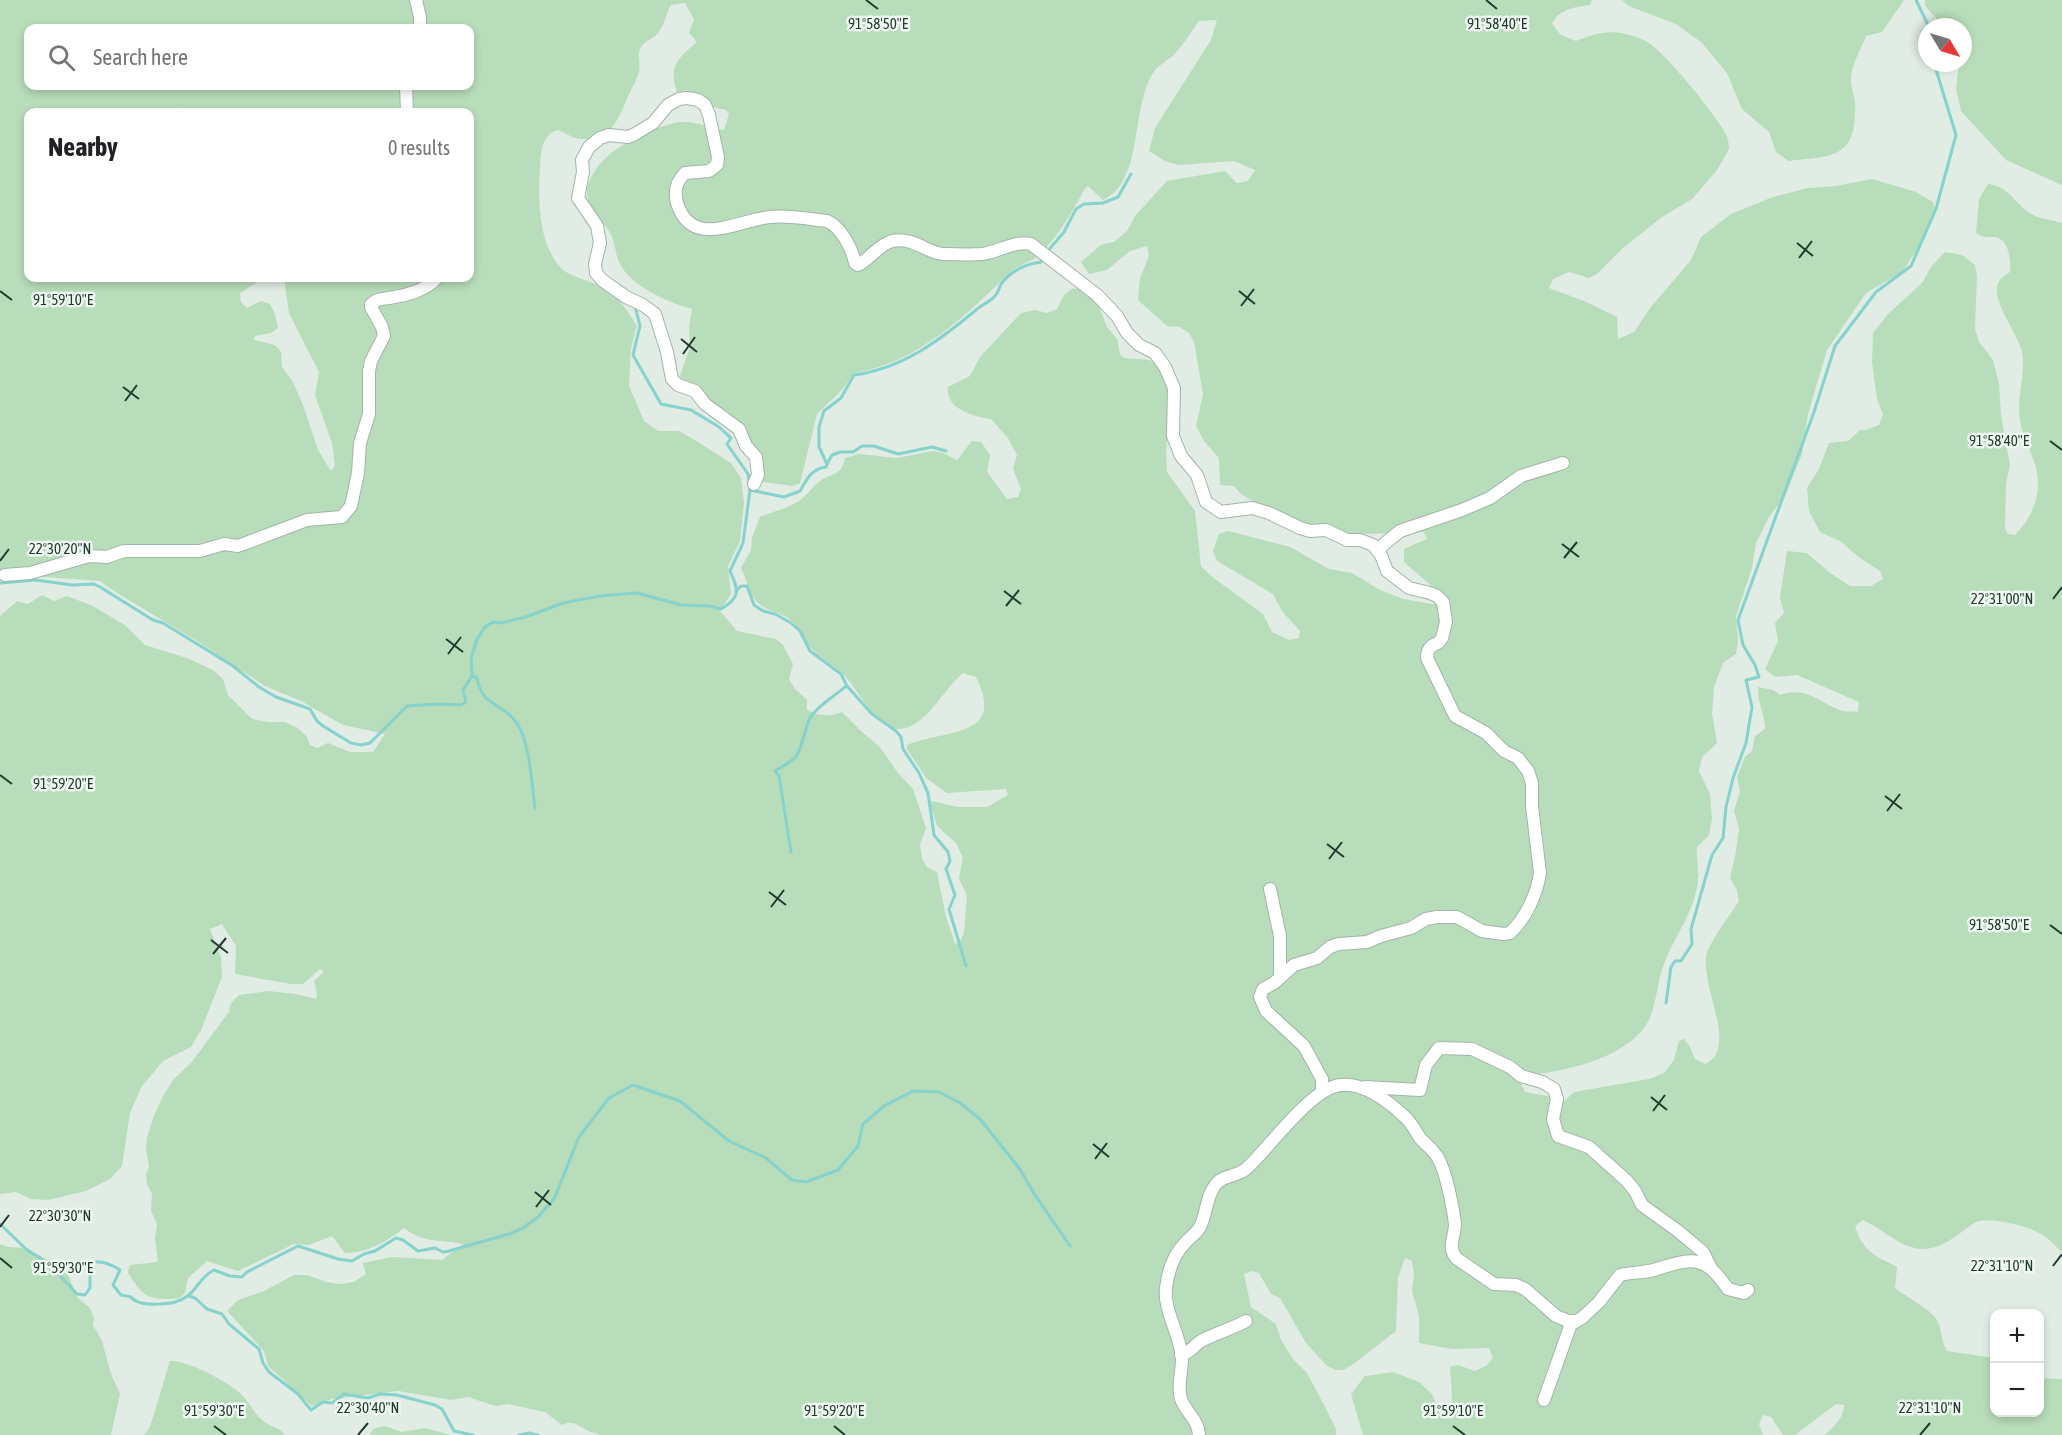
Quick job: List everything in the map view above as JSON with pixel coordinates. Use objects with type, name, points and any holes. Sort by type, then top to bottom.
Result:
[{"type":"street","points":[[416,0],[420,24]]},
{"type":"street","points":[[406,90],[407,108]]},
{"type":"street","points":[[754,484],[758,475],[756,457],[746,446],[739,429],[705,404],[695,391],[678,385],[672,379],[667,352],[655,314],[626,297],[596,273],[595,264],[600,243],[597,226],[578,198],[583,172],[582,160],[589,147],[600,138],[609,135],[635,134],[653,123],[668,105],[679,99],[698,100],[705,105],[718,157],[717,165],[709,171],[685,173],[676,186],[676,200],[681,214],[687,221],[705,231],[773,216],[827,220],[841,235],[858,266],[878,249],[891,242],[902,241],[918,244],[942,255],[982,254],[1024,242],[1031,244],[1097,295],[1116,316],[1127,333],[1139,345],[1155,353],[1165,367],[1174,388],[1173,436],[1181,456],[1197,475],[1206,502],[1221,512],[1252,508],[1269,513],[1300,528],[1332,532],[1347,540],[1367,542],[1377,549],[1387,571],[1409,588],[1430,593],[1443,602],[1444,630],[1438,642],[1429,648],[1427,658],[1451,710],[1461,720],[1486,733],[1504,751],[1524,764],[1528,771],[1533,794],[1532,806],[1540,873],[1538,883],[1530,905],[1510,933],[1482,931],[1457,917],[1426,919],[1411,928],[1366,942],[1330,947],[1317,958],[1294,965],[1274,983],[1263,989],[1260,996],[1261,1001],[1271,1016],[1304,1046],[1322,1079],[1322,1092]]},
{"type":"street","points":[[5,575],[30,573],[89,556],[107,557],[124,550],[200,551],[224,544],[238,546],[307,520],[342,517],[351,506],[358,473],[360,443],[369,414],[371,361],[384,336],[371,304],[381,298],[404,295],[426,288],[433,282]]},
{"type":"street","points":[[1377,549],[1400,531],[1462,510],[1490,498],[1521,476],[1563,463]]},
{"type":"street","points":[[1270,889],[1280,936],[1280,977]]},
{"type":"street","points":[[1199,1435],[1195,1419],[1180,1397],[1181,1355],[1165,1298],[1167,1278],[1177,1254],[1199,1229],[1208,1199],[1216,1184],[1222,1179],[1246,1170],[1272,1140],[1322,1092],[1342,1085],[1420,1090],[1426,1065],[1439,1048],[1472,1049],[1510,1067],[1521,1076],[1542,1082],[1554,1089],[1557,1099],[1553,1119],[1557,1136],[1589,1147],[1627,1181],[1642,1205],[1703,1252],[1711,1268],[1728,1289],[1744,1293],[1748,1290]]},
{"type":"street","points":[[1361,1088],[1379,1097],[1400,1113],[1438,1156],[1455,1224],[1451,1246],[1456,1258],[1494,1284],[1516,1285],[1525,1289],[1556,1316],[1572,1322],[1582,1318],[1620,1275],[1655,1270],[1684,1262],[1703,1262],[1711,1268]]},
{"type":"street","points":[[1181,1355],[1187,1354],[1201,1341],[1246,1321]]},
{"type":"street","points":[[1544,1400],[1572,1322]]},
{"type":"green space","points":[[0,0],[1592,0],[1590,5],[1563,12],[1552,24],[1561,35],[1576,41],[1610,32],[1644,40],[1676,69],[1713,114],[1727,136],[1729,147],[1717,170],[1692,199],[1662,217],[1623,248],[1597,274],[1589,278],[1569,272],[1553,279],[1549,288],[1617,317],[1618,339],[1634,332],[1650,308],[1691,260],[1701,237],[1731,214],[1773,197],[1808,188],[1836,186],[1872,179],[1916,192],[1933,202],[1936,212],[1917,250],[1902,272],[1866,293],[1827,350],[1808,414],[1802,454],[1785,496],[1769,517],[1756,543],[1752,568],[1736,616],[1738,640],[1736,654],[1723,663],[1714,687],[1712,714],[1717,743],[1702,757],[1699,771],[1710,794],[1712,819],[1709,835],[1697,847],[1698,875],[1693,901],[1664,964],[1649,1019],[1636,1037],[1608,1055],[1574,1067],[1526,1075],[1520,1081],[1525,1092],[1547,1096],[1562,1103],[1574,1092],[1649,1079],[1664,1073],[1674,1060],[1679,1041],[1684,1039],[1695,1059],[1706,1064],[1715,1055],[1719,1044],[1719,1033],[1708,981],[1706,957],[1715,937],[1739,901],[1737,890],[1730,878],[1739,829],[1734,811],[1740,791],[1737,777],[1745,757],[1752,751],[1755,736],[1765,729],[1758,687],[1773,690],[1780,695],[1798,692],[1806,694],[1843,711],[1858,712],[1859,702],[1797,675],[1775,677],[1765,669],[1778,641],[1775,623],[1784,613],[1780,598],[1787,551],[1807,553],[1830,573],[1850,586],[1871,586],[1883,579],[1880,571],[1840,541],[1820,532],[1809,511],[1807,488],[1819,469],[1829,443],[1848,441],[1860,430],[1879,425],[1883,414],[1877,399],[1872,362],[1873,333],[1888,314],[1923,282],[1930,268],[1945,252],[1962,255],[1975,265],[1977,276],[1975,329],[1979,342],[1993,360],[1999,384],[2001,415],[2010,465],[2006,483],[2005,529],[2008,534],[2015,535],[2022,528],[2032,511],[2038,483],[2035,464],[2020,420],[2022,352],[2000,306],[1998,296],[1997,287],[2000,280],[2010,272],[2009,256],[2006,246],[2000,239],[1976,233],[1979,199],[1988,184],[1995,185],[2006,191],[2033,215],[2062,223],[2062,1252],[2047,1238],[2035,1231],[1997,1221],[1974,1223],[1943,1244],[1929,1249],[1905,1245],[1863,1220],[1855,1226],[1862,1242],[1870,1252],[1897,1267],[1895,1288],[1926,1309],[1937,1320],[1947,1351],[1990,1357],[1990,1417],[2044,1417],[2044,1378],[2062,1379],[2062,1435],[1824,1435],[1835,1426],[1842,1414],[1844,1405],[1836,1404],[1795,1435],[1783,1435],[1771,1417],[1763,1415],[1759,1424],[1763,1435],[1363,1435],[1351,1394],[1365,1376],[1393,1372],[1419,1382],[1432,1394],[1440,1413],[1447,1419],[1450,1416],[1452,1395],[1450,1367],[1458,1365],[1475,1371],[1486,1366],[1493,1358],[1489,1348],[1452,1349],[1419,1343],[1419,1316],[1412,1291],[1414,1274],[1412,1261],[1405,1258],[1398,1278],[1396,1331],[1343,1370],[1327,1366],[1306,1343],[1280,1298],[1271,1294],[1259,1273],[1252,1271],[1244,1274],[1251,1307],[1276,1324],[1281,1340],[1293,1359],[1307,1373],[1336,1429],[1336,1435],[599,1435],[574,1423],[562,1425],[545,1412],[508,1404],[495,1406],[468,1397],[451,1400],[398,1391],[332,1399],[312,1406],[268,1366],[264,1351],[227,1311],[238,1300],[264,1291],[294,1275],[307,1275],[340,1284],[354,1282],[366,1274],[363,1263],[392,1257],[442,1260],[463,1244],[426,1239],[404,1228],[376,1246],[345,1253],[332,1236],[309,1245],[294,1244],[238,1271],[207,1261],[188,1278],[185,1293],[180,1298],[162,1299],[148,1296],[133,1281],[128,1272],[130,1265],[158,1262],[155,1239],[157,1224],[151,1211],[152,1193],[147,1185],[146,1175],[149,1166],[146,1149],[153,1118],[163,1096],[174,1079],[191,1063],[229,1012],[231,1003],[239,995],[268,991],[316,999],[314,981],[324,972],[320,969],[303,984],[235,974],[236,946],[222,924],[210,929],[221,957],[222,977],[201,1030],[191,1047],[163,1061],[142,1086],[130,1113],[122,1166],[110,1179],[86,1191],[48,1200],[31,1199],[16,1192],[0,1194],[0,616],[17,601],[28,604],[42,595],[54,601],[67,596],[93,606],[126,626],[145,645],[187,658],[213,670],[223,679],[228,695],[252,719],[285,722],[298,728],[307,737],[310,745],[317,748],[328,743],[350,752],[373,752],[385,734],[343,725],[301,701],[265,686],[100,581],[0,572]],"holes":[[[685,3],[694,19],[689,33],[697,42],[677,63],[674,69],[674,83],[677,92],[687,90],[709,106],[726,110],[729,114],[724,130],[684,122],[667,125],[634,139],[615,150],[597,167],[591,178],[587,194],[590,206],[613,240],[618,261],[625,272],[652,292],[673,303],[692,309],[689,328],[690,347],[680,376],[685,383],[746,427],[749,442],[762,466],[763,482],[793,486],[800,483],[817,414],[842,390],[854,373],[900,359],[941,334],[960,319],[1013,270],[1034,259],[1047,247],[1064,225],[1088,186],[1103,200],[1116,191],[1131,161],[1141,105],[1153,73],[1174,55],[1199,21],[1217,20],[1211,40],[1155,128],[1149,151],[1165,161],[1179,165],[1234,161],[1255,170],[1248,181],[1237,183],[1225,171],[1167,181],[1135,216],[1127,231],[1114,242],[1101,245],[1081,262],[1089,274],[1107,270],[1130,251],[1147,246],[1149,256],[1140,278],[1138,300],[1167,326],[1180,327],[1189,333],[1194,342],[1203,394],[1196,426],[1204,441],[1219,458],[1220,485],[1234,486],[1241,494],[1290,519],[1349,537],[1362,534],[1424,532],[1427,539],[1404,549],[1404,562],[1451,603],[1432,604],[1403,599],[1380,590],[1352,573],[1329,569],[1290,547],[1228,531],[1219,534],[1213,551],[1217,561],[1273,594],[1282,611],[1300,631],[1299,638],[1289,640],[1272,632],[1263,614],[1201,566],[1195,511],[1167,472],[1166,453],[1171,389],[1164,372],[1150,360],[1124,358],[1120,354],[1117,339],[1107,327],[1098,304],[1086,290],[1073,288],[1064,295],[1057,309],[1047,313],[1035,310],[1021,313],[980,357],[970,376],[948,387],[948,395],[956,406],[969,414],[991,419],[1008,438],[1017,455],[1013,469],[1021,489],[1018,497],[1007,499],[987,472],[990,455],[981,442],[972,441],[957,460],[933,451],[897,458],[859,454],[845,458],[840,470],[820,481],[799,501],[760,517],[752,538],[751,550],[741,568],[756,601],[764,608],[792,621],[810,647],[842,673],[875,715],[891,727],[899,729],[917,722],[963,673],[976,677],[983,697],[984,712],[978,722],[953,733],[907,745],[907,749],[926,778],[947,793],[1006,789],[1008,795],[987,807],[958,807],[932,801],[930,803],[937,826],[956,843],[963,858],[959,878],[967,896],[964,933],[959,944],[955,943],[946,917],[937,872],[927,867],[922,859],[920,845],[926,828],[913,789],[898,773],[879,746],[842,712],[824,715],[807,710],[807,700],[795,689],[789,679],[793,664],[783,645],[776,639],[737,631],[720,611],[731,594],[728,566],[740,541],[744,503],[741,478],[731,463],[693,439],[679,431],[658,431],[644,421],[629,386],[631,348],[637,325],[620,301],[608,290],[562,269],[548,248],[544,235],[539,194],[541,156],[545,140],[552,132],[558,130],[575,138],[586,139],[602,136],[614,125],[638,76],[640,49],[660,31],[671,5]],[[24,108],[474,108],[474,282],[285,282],[289,313],[319,372],[315,395],[332,443],[335,466],[331,471],[318,450],[293,382],[282,367],[281,352],[275,345],[254,340],[255,336],[271,333],[278,328],[270,304],[261,301],[247,308],[241,302],[240,293],[258,282],[24,282]]]},
{"type":"green space","points":[[1622,0],[1904,0],[1882,32],[1866,36],[1854,63],[1851,85],[1855,102],[1855,121],[1847,144],[1840,151],[1830,155],[1788,161],[1776,152],[1769,132],[1742,109],[1727,73],[1702,43],[1676,24],[1629,6]]},
{"type":"green space","points":[[1925,0],[2062,0],[2062,185],[2006,160],[1961,111],[1956,89],[1958,72],[1972,72],[1972,18],[1936,18],[1925,6]]},
{"type":"green space","points":[[0,1244],[27,1248],[66,1271],[78,1298],[90,1308],[94,1318],[93,1325],[102,1341],[111,1374],[120,1394],[111,1435],[0,1435]]},
{"type":"green space","points":[[170,1361],[197,1368],[227,1384],[241,1394],[262,1420],[285,1435],[144,1435],[150,1427]]},
{"type":"green space","points":[[385,1426],[402,1432],[425,1428],[451,1435],[370,1435],[373,1429]]},
{"type":"waterway","points":[[1916,0],[1925,18]]},
{"type":"waterway","points":[[1666,1003],[1671,967],[1675,961],[1681,961],[1692,944],[1691,929],[1712,855],[1723,838],[1726,807],[1733,778],[1746,743],[1752,707],[1746,680],[1759,677],[1743,645],[1738,620],[1814,412],[1835,346],[1876,292],[1911,266],[1936,209],[1956,135],[1937,72]]},
{"type":"waterway","points":[[1046,253],[1064,232],[1076,209],[1084,204],[1103,203],[1118,197],[1131,174]]},
{"type":"waterway","points":[[750,490],[784,497],[800,491],[813,472],[826,467],[827,464],[819,447],[819,427],[824,411],[841,398],[854,375],[888,367],[920,352],[993,298],[1005,279],[1014,272],[1029,264],[1041,262],[1043,258]]},
{"type":"waterway","points":[[0,583],[36,580],[72,585],[94,584],[233,666],[259,687],[276,697],[310,709],[323,726],[351,743],[361,745],[370,743],[407,706],[461,705],[466,702],[463,690],[472,676],[471,659],[477,639],[485,627],[493,622],[501,623],[526,617],[563,603],[600,596],[637,593],[681,605],[710,606],[721,609],[732,601],[736,592],[730,571],[743,543],[750,490],[748,474],[727,444],[731,438],[719,427],[691,410],[661,404],[633,355],[640,326],[635,306]]},
{"type":"waterway","points":[[827,464],[832,455],[840,452],[853,452],[862,446],[874,446],[898,454],[932,447],[946,451]]},
{"type":"waterway","points":[[736,591],[741,586],[747,586],[754,605],[791,623],[800,631],[810,651],[841,674],[847,686],[872,714],[901,737],[903,749],[919,773],[928,793],[934,835],[948,852],[950,861],[946,869],[955,895],[949,909],[966,966]]},
{"type":"waterway","points":[[472,676],[477,678],[488,700],[506,712],[522,733],[530,766],[535,808]]},
{"type":"waterway","points":[[791,852],[779,776],[775,771],[795,758],[813,713],[846,686]]},
{"type":"waterway","points":[[0,1224],[27,1250],[49,1264],[77,1294],[85,1295],[90,1288],[90,1275],[94,1262],[101,1262],[120,1270],[113,1285],[121,1295],[149,1304],[181,1300],[214,1270],[230,1276],[242,1277],[247,1272],[298,1246],[338,1259],[352,1261],[396,1238],[403,1240],[418,1251],[435,1248],[443,1252],[449,1251],[509,1234],[523,1228],[538,1217],[554,1199],[579,1137],[609,1098],[633,1085],[680,1101],[729,1141],[766,1158],[792,1180],[806,1182],[838,1170],[858,1146],[863,1124],[884,1106],[913,1091],[939,1092],[960,1103],[980,1119],[1019,1168],[1070,1246]]},
{"type":"waterway","points":[[189,1296],[195,1298],[207,1309],[222,1314],[229,1324],[259,1349],[263,1363],[269,1372],[298,1394],[311,1410],[323,1402],[332,1403],[344,1394],[368,1398],[380,1394],[397,1395],[435,1405],[442,1409],[454,1431],[473,1435]]},
{"type":"waterway","points":[[519,1435],[529,1433],[538,1435]]}]
